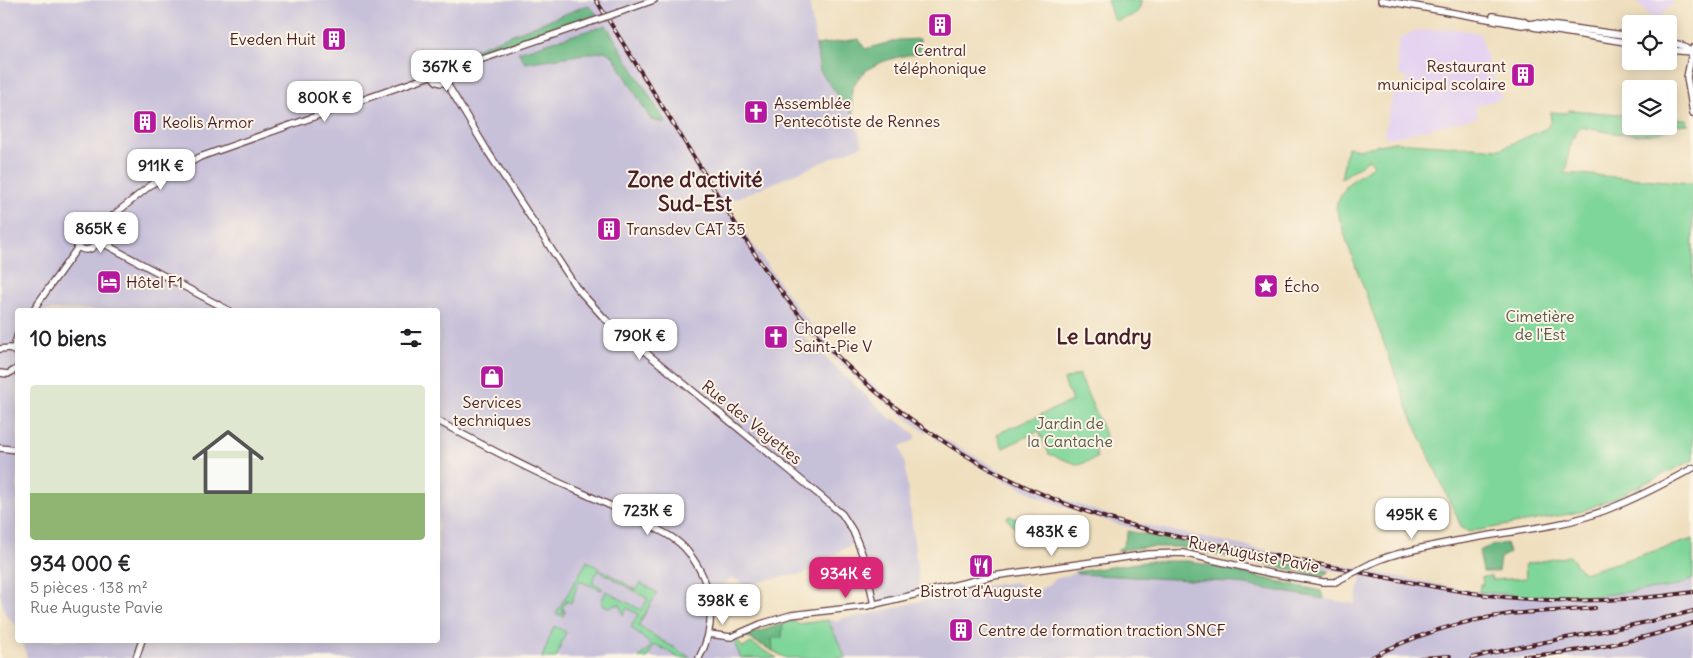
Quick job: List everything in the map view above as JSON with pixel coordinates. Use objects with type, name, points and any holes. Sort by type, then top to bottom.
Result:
[{"type":"street","points":[[450,70],[654,0]]},
{"type":"street","points":[[1381,0],[1522,25],[1535,23],[1622,34]]},
{"type":"street","points":[[1397,0],[1522,21],[1533,27],[1622,42]]},
{"type":"street","points":[[1677,44],[1692,51]]},
{"type":"street","points":[[1677,50],[1692,51]]},
{"type":"street","points":[[1692,51],[1687,77],[1693,113]]},
{"type":"street","points":[[439,65],[445,65],[450,70],[450,78],[446,82],[438,82],[432,75],[433,70],[439,65]]},
{"type":"street","points":[[94,232],[152,184],[200,158],[432,75]]},
{"type":"street","name":"Rue des Veyettes","points":[[446,82],[488,152],[576,287],[605,319],[842,514],[853,531],[865,560],[874,605]]},
{"type":"street","points":[[108,220],[107,232],[111,247]]},
{"type":"street","points":[[97,240],[92,249],[84,250],[78,247],[75,238],[78,232],[88,228],[94,232],[97,240],[224,308]]},
{"type":"street","points":[[35,308],[78,247]]},
{"type":"street","points":[[0,349],[5,348],[15,352]]},
{"type":"street","points":[[0,373],[8,374],[15,370]]},
{"type":"street","points":[[440,422],[543,475],[630,514],[674,538],[688,551],[700,570],[709,598],[711,612],[709,634],[699,658]]},
{"type":"street","points":[[0,448],[15,450]]},
{"type":"street","name":"Rue Auguste Pavie","points":[[709,634],[731,637],[784,616],[874,605],[994,576],[1149,554],[1168,553],[1198,556],[1269,573],[1323,582],[1335,582],[1386,556],[1585,518],[1628,501],[1693,468]]},
{"type":"street","points":[[136,658],[141,643]]},
{"type":"shaded area","points":[[0,0],[809,0],[820,71],[853,115],[863,145],[726,203],[750,241],[813,327],[861,375],[929,429],[926,433],[869,390],[834,358],[808,330],[802,336],[892,420],[894,418],[916,435],[913,441],[900,446],[905,465],[920,593],[874,605],[857,541],[803,574],[776,578],[745,586],[732,578],[709,597],[709,634],[731,637],[741,658],[27,658],[23,643],[440,643],[440,308],[15,308],[15,624],[5,614],[0,593]]},
{"type":"shaded area","points":[[1635,0],[1673,0],[1674,3],[1661,15],[1649,15]]},
{"type":"shaded area","points":[[1445,29],[1480,33],[1501,97],[1500,99],[1475,106],[1478,117],[1391,138],[1386,137],[1384,134],[1393,95],[1409,80],[1400,75],[1398,67],[1399,39],[1414,31]]},
{"type":"shaded area","points":[[938,435],[992,466],[1047,493],[1128,521],[1434,584],[1479,592],[1528,596],[1593,596],[1672,587],[1693,579],[1693,658],[846,658],[828,620],[834,620],[835,622],[842,618],[867,615],[970,588],[1015,582],[1021,585],[1025,599],[1055,579],[1075,572],[1078,574],[1228,582],[1355,604],[1362,576],[1127,527],[1083,513],[1044,499],[988,472],[935,439]]},
{"type":"green space","points":[[1107,0],[1141,0],[1137,12],[1116,21],[1113,18]]},
{"type":"green space","points":[[588,5],[597,14],[458,63],[449,59]]},
{"type":"green space","points":[[606,25],[666,123],[651,120],[614,57],[605,51],[525,63],[518,52]]},
{"type":"green space","points":[[859,39],[865,49],[898,40],[920,39],[920,53],[882,62],[865,72],[858,79],[852,90],[853,115],[820,71],[816,45]]},
{"type":"green space","name":"Cimetière de l'Est","points":[[1569,110],[1622,114],[1622,134],[1580,127],[1572,142],[1567,169],[1563,173],[1693,183],[1693,460],[1619,496],[1580,512],[1469,532],[1462,528],[1410,414],[1348,245],[1336,207],[1337,202],[1346,188],[1345,186],[1374,165],[1369,159],[1341,179],[1347,147],[1361,149],[1394,142],[1500,149],[1547,128],[1551,121],[1550,112],[1567,113]]},
{"type":"green space","name":"Cimetière de l'Est","points":[[1677,119],[1687,119],[1688,124],[1677,125]]},
{"type":"green space","name":"Jardin de la Cantache","points":[[1079,374],[1107,439],[1100,441],[1095,446],[1097,458],[1079,465],[1049,454],[1039,431],[1003,448],[997,434],[1072,401],[1064,380]]},
{"type":"green space","points":[[1010,516],[1035,528],[1049,532],[1048,536],[1025,538],[1007,520],[1007,517]]},
{"type":"green space","points":[[1128,531],[1329,571],[1323,576],[1178,547],[1145,547],[1117,551],[1123,546]]},
{"type":"green space","points":[[1693,539],[1693,579],[1672,587],[1593,596],[1528,596],[1479,592],[1480,585],[1483,585],[1482,577],[1491,576],[1492,580],[1526,578],[1525,564],[1569,555],[1583,573]]},
{"type":"green space","points":[[1506,543],[1509,553],[1500,558],[1498,572],[1483,572],[1479,551],[1490,546]]},
{"type":"green space","points":[[587,561],[636,590],[641,583],[657,593],[638,626],[691,658],[679,658],[655,644],[647,658],[638,658],[652,646],[631,627],[638,614],[627,608],[623,615],[620,604],[608,607],[601,603],[606,591],[641,610],[648,599],[598,570],[592,582],[602,588],[602,590],[579,581],[571,603],[567,601],[562,608],[564,609],[562,613],[566,611],[563,616],[557,614]]},
{"type":"green space","points":[[1151,561],[1189,561],[1321,591],[1324,599],[1228,582],[1078,574],[1075,572]]},
{"type":"green space","points":[[828,620],[846,658],[786,658],[745,636],[793,621],[798,624]]},
{"type":"green space","points":[[783,624],[782,638],[772,638],[773,651],[745,636]]},
{"type":"green space","points":[[554,626],[566,632],[556,658],[542,658]]},
{"type":"green space","points":[[733,640],[738,641],[743,648],[751,643],[777,658],[741,658]]},
{"type":"railway","points":[[596,0],[750,246],[797,312],[859,377],[929,432],[967,456],[1046,496],[1115,521],[1199,541],[1408,582],[1527,599],[1623,599],[1693,592]]},
{"type":"railway","points":[[1370,658],[1403,642],[1455,625],[1510,614],[1595,608]]},
{"type":"railway","points":[[1472,658],[1693,611]]},
{"type":"railway","points":[[1524,656],[1610,645],[1693,623]]},
{"type":"railway","points":[[1421,658],[1450,656]]},
{"type":"place","name":"Central téléphonique","points":[[940,25]]},
{"type":"place","name":"Eveden Huit","points":[[334,39]]},
{"type":"place","name":"Restaurant municipal scolaire","points":[[1523,75]]},
{"type":"place","name":"Assemblée Pentecôtiste de Rennes","points":[[756,112]]},
{"type":"place","name":"Keolis Armor","points":[[145,122]]},
{"type":"place","name":"Transdev CAT 35","points":[[609,229]]},
{"type":"place","name":"Hôtel F1","points":[[109,282]]},
{"type":"place","name":"Écho","points":[[1266,286]]},
{"type":"place","name":"Chapelle Saint-Pie V","points":[[776,337]]},
{"type":"place","name":"Services techniques","points":[[492,377]]},
{"type":"place","name":"Bistrot d'Auguste","points":[[981,566]]},
{"type":"place","name":"Centre de formation traction SNCF","points":[[961,630]]},
{"type":"district","name":"Zone d'activité Sud-Est","points":[[695,192]]},
{"type":"district","name":"Le Landry","points":[[1104,337]]}]
